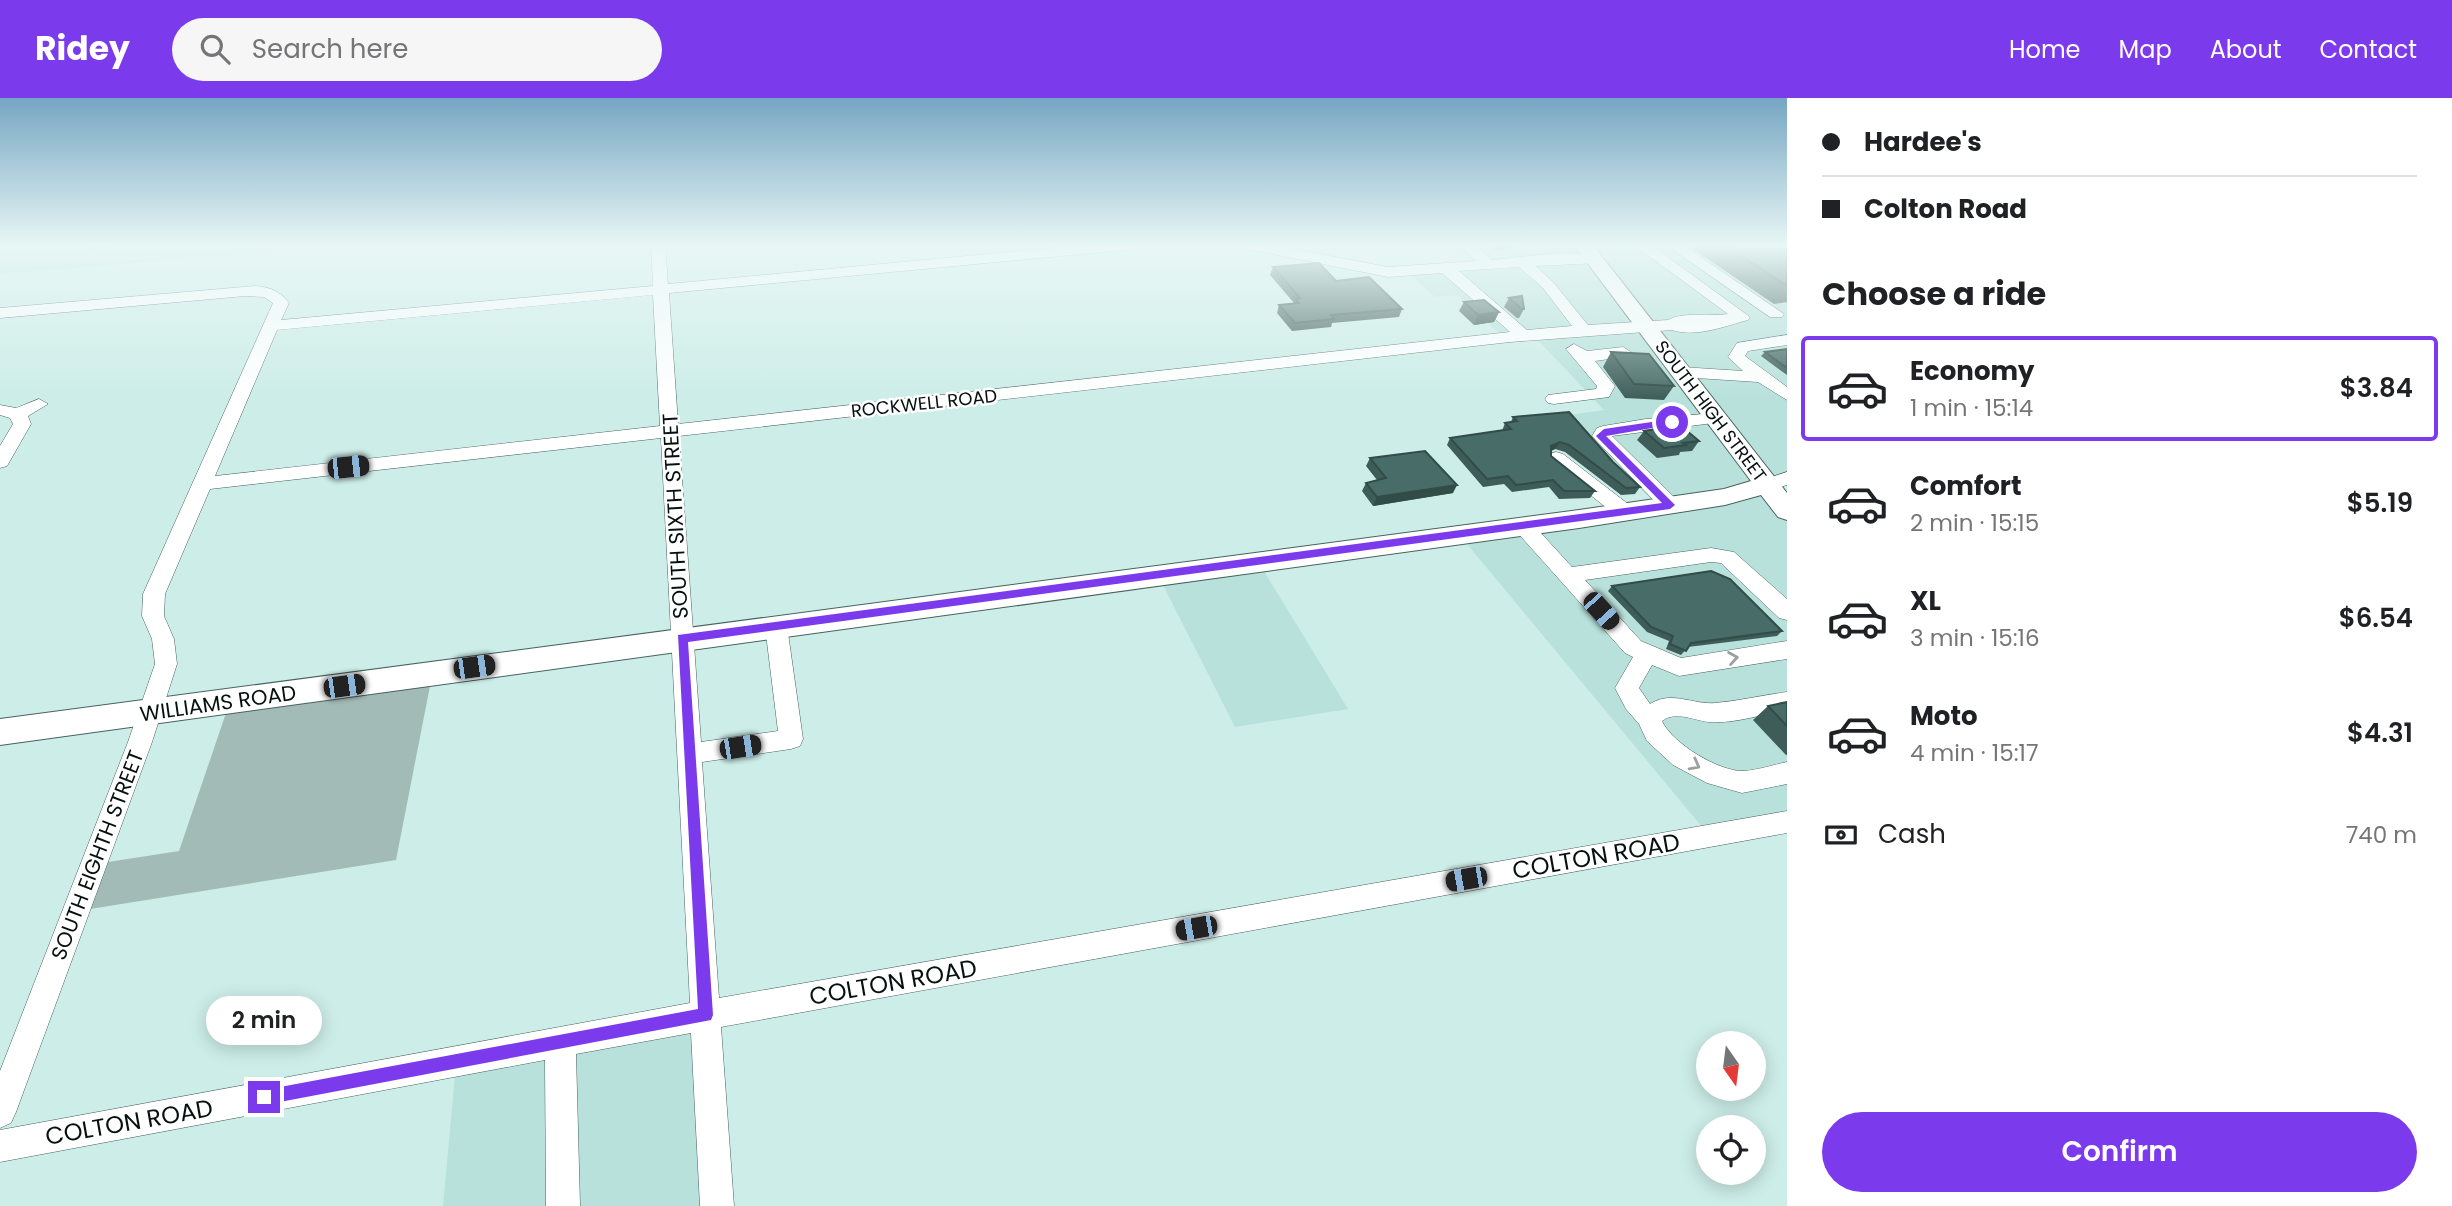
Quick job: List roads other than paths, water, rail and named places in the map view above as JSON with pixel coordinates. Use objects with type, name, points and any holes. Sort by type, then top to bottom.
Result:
[{"type":"main road","name":"SOUTH HIGH STREET","points":[[1622,297],[1715,418],[1777,481],[1787,511]]},
{"type":"main road","name":"WILLIAMS ROAD","points":[[0,732],[1625,512],[1725,497],[1777,481]]},
{"type":"street","points":[[0,313],[181,297]]},
{"type":"street","points":[[275,297],[281,303],[273,326],[579,297]]},
{"type":"street","name":"SOUTH SIXTH STREET","points":[[661,297],[717,1206]]},
{"type":"street","points":[[1479,297],[1524,336]]},
{"type":"street","points":[[1557,297],[1584,330]]},
{"type":"street","points":[[1714,297],[1742,317]]},
{"type":"street","points":[[1754,297],[1781,314]]},
{"type":"street","points":[[1645,326],[1674,325],[1682,328],[1723,323],[1722,320],[1742,317],[1781,314]]},
{"type":"street","name":"SOUTH EIGHTH STREET","points":[[0,1112],[166,664],[167,652],[153,616],[154,594],[273,326]]},
{"type":"street","name":"ROCKWELL ROAD","points":[[204,483],[1524,336],[1645,326]]},
{"type":"street","points":[[1554,399],[1603,393],[1606,386],[1583,357],[1555,333]]},
{"type":"street","points":[[1787,340],[1743,347],[1736,357],[1787,395]]},
{"type":"street","points":[[1583,357],[1623,352]]},
{"type":"street","points":[[1681,372],[1762,377]]},
{"type":"street","points":[[9,412],[39,404]]},
{"type":"street","points":[[0,462],[20,431],[22,418],[9,412]]},
{"type":"street","points":[[1670,505],[1601,436],[1604,432],[1646,424],[1715,418]]},
{"type":"street","points":[[1556,458],[1625,512]]},
{"type":"street","points":[[1523,526],[1633,647],[1679,667],[1787,650]]},
{"type":"street","points":[[1568,575],[1711,555],[1727,557],[1787,612]]},
{"type":"street","points":[[689,754],[791,739],[776,626]]},
{"type":"street","points":[[1648,653],[1632,676],[1628,688],[1634,702],[1649,718],[1656,734],[1682,758],[1716,776],[1742,782],[1785,776]]},
{"type":"street","points":[[1649,718],[1662,708],[1679,707],[1712,713],[1787,701]]},
{"type":"street","name":"COLTON ROAD","points":[[0,1146],[706,1015],[1787,822]]},
{"type":"street","points":[[561,1042],[563,1206]]}]
